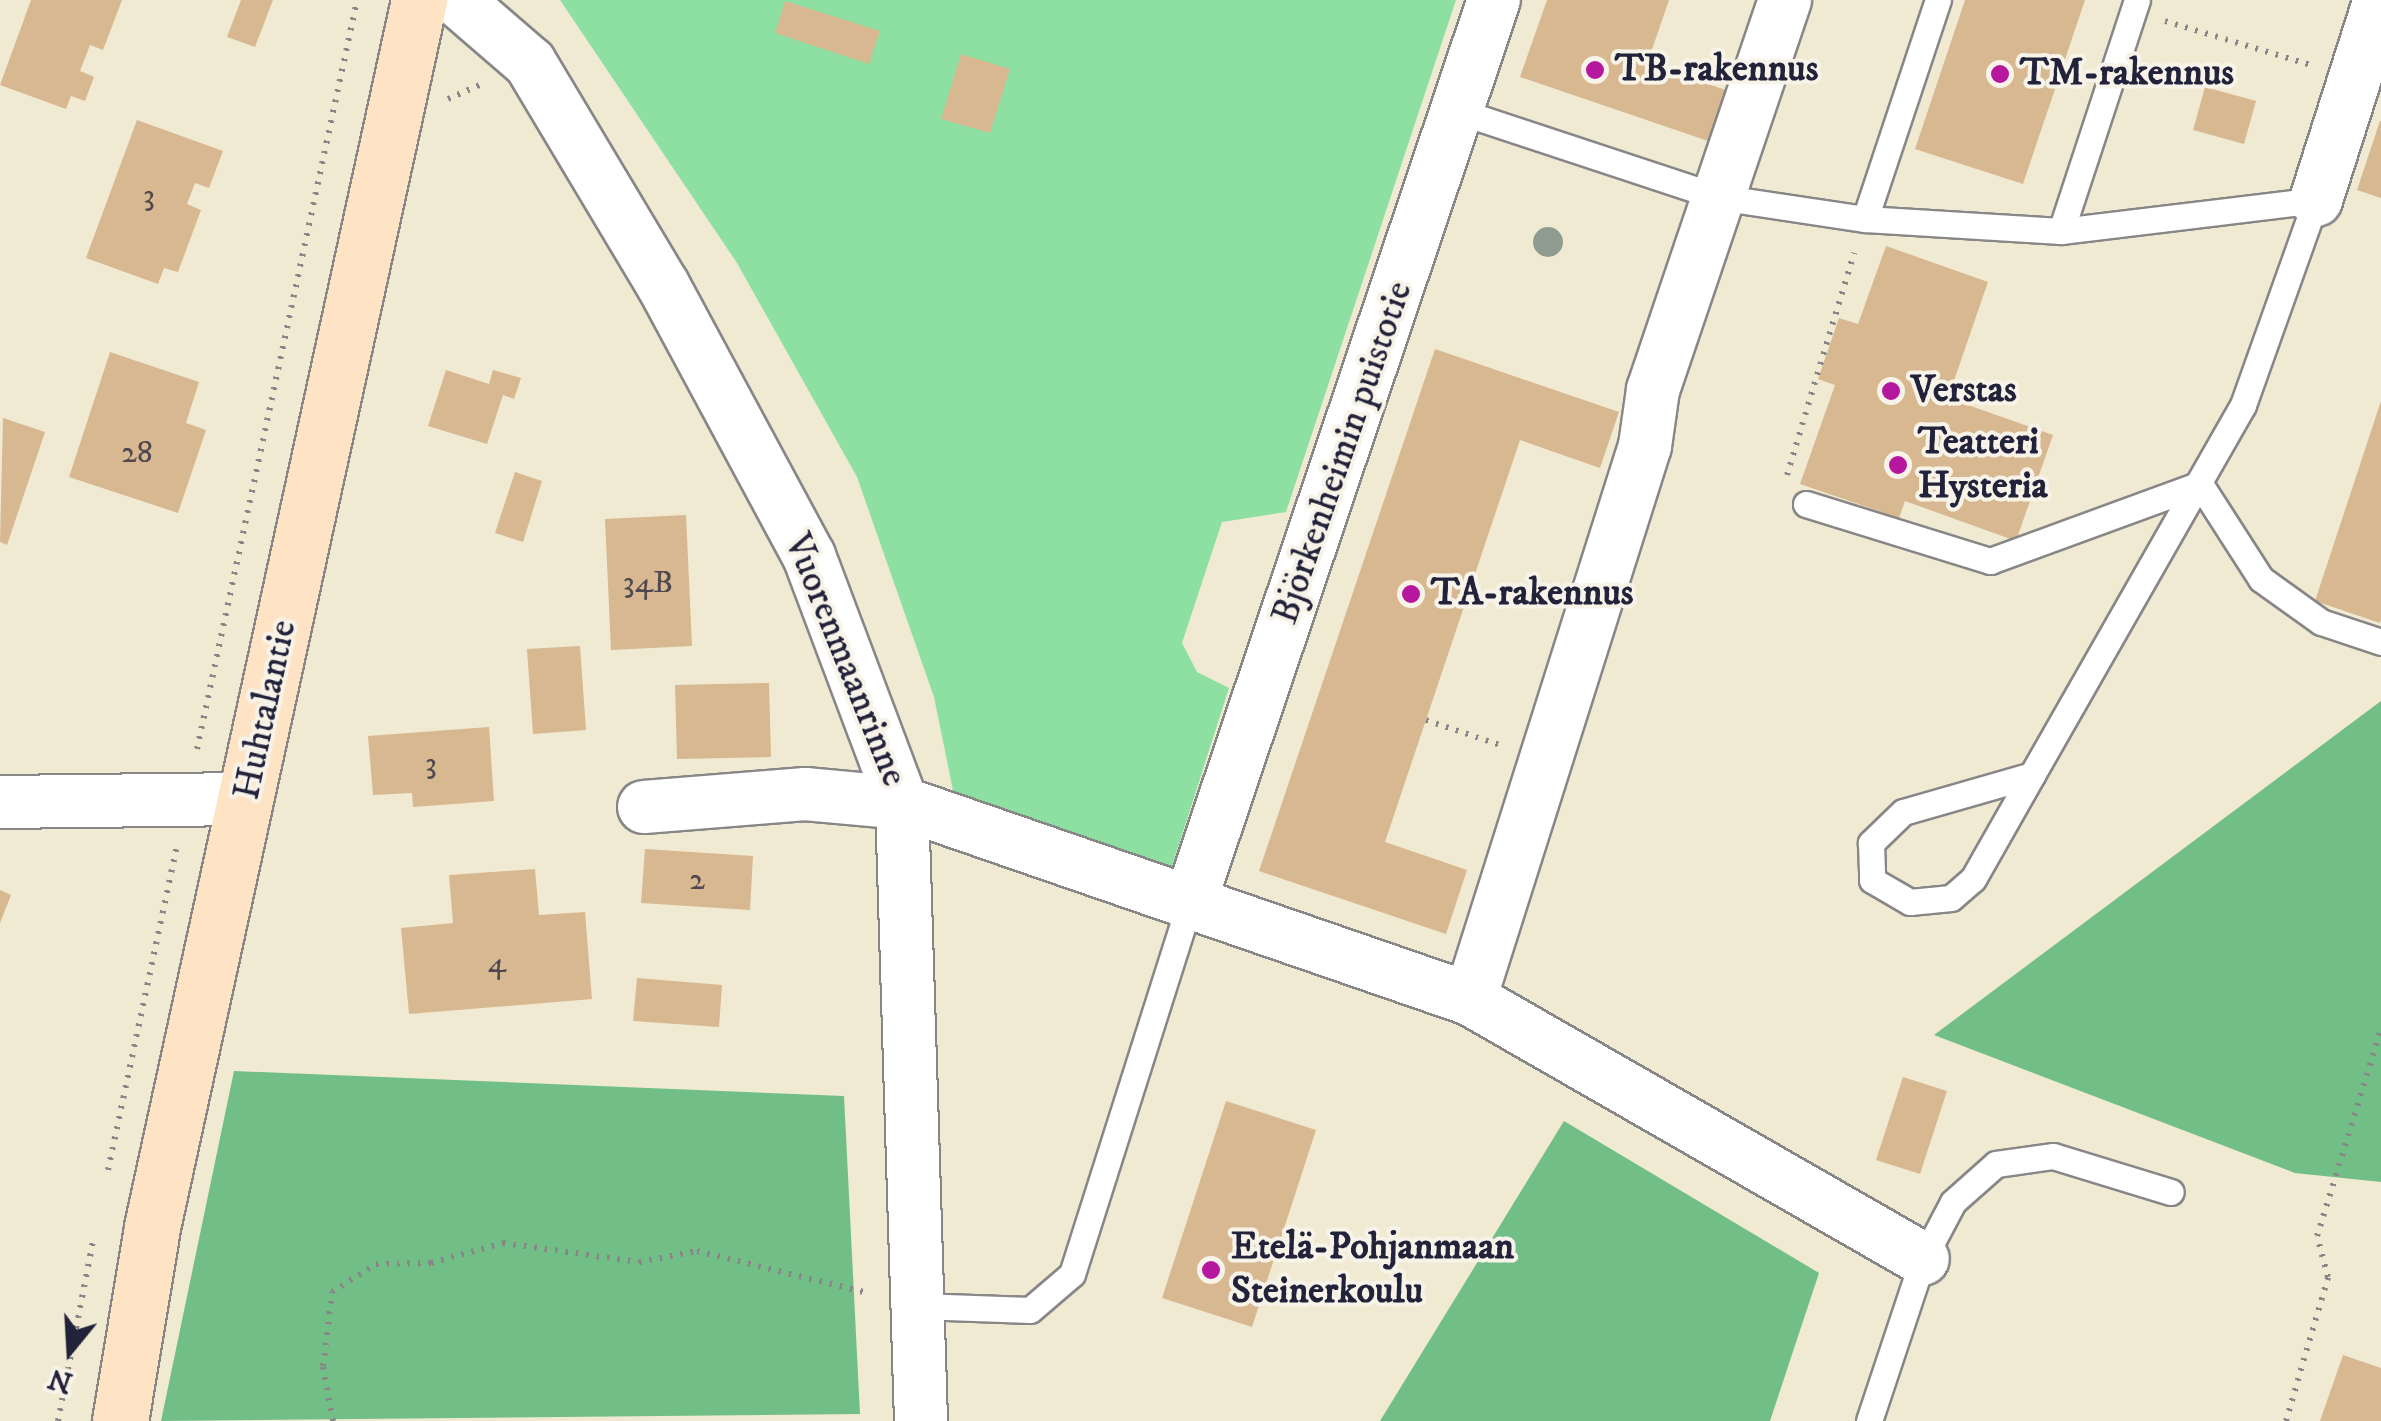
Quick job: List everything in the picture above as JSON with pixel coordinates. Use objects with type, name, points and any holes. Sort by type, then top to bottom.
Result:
[{"type":"main road","name":"Huhtalantie","points":[[120,1421],[247,799],[419,0]]},
{"type":"street","name":"Vuorenmaanrinne","points":[[457,0],[530,63],[663,285],[809,556],[902,802],[921,1421]]},
{"type":"street","name":"Björkenheimin puistotie","points":[[1189,905],[1494,0]]},
{"type":"street","points":[[1470,999],[1718,197],[1785,0]]},
{"type":"street","points":[[2316,200],[2380,0]]},
{"type":"street","points":[[644,807],[805,794],[902,802],[1189,905],[1470,999],[1923,1260]]},
{"type":"street","points":[[0,802],[247,799]]},
{"type":"lane","points":[[1865,218],[1938,0]]},
{"type":"lane","points":[[2061,231],[2135,6]]},
{"type":"lane","points":[[1458,111],[1718,197],[1865,218],[2061,231],[2316,200],[2243,405],[1973,880],[1952,898],[1910,902],[1872,880],[1871,843],[1903,812],[2032,775]]},
{"type":"lane","points":[[1806,504],[1990,561],[2200,484]]},
{"type":"lane","points":[[2200,484],[2261,579],[2322,622],[2381,642]]},
{"type":"lane","points":[[918,1306],[1030,1310],[1072,1274],[1189,905]]},
{"type":"lane","points":[[1869,1421],[1923,1260],[1953,1202],[1996,1164],[2053,1156],[2171,1192]]},
{"type":"path","points":[[104,1187],[357,0]]},
{"type":"path","points":[[2135,6],[2355,79]]},
{"type":"path","points":[[1806,504],[1790,496],[1788,460],[1865,218]]},
{"type":"path","points":[[1426,720],[1544,760]]},
{"type":"path","points":[[2286,1421],[2328,1276],[2317,1236],[2381,1029]]},
{"type":"path","points":[[58,1421],[96,1226]]},
{"type":"path","points":[[333,1421],[324,1366],[332,1292],[376,1264],[431,1263],[504,1244],[563,1244],[639,1262],[697,1251],[918,1306]]},
{"type":"green space","points":[[560,0],[1456,0],[1286,512],[1222,522],[1182,643],[1197,672],[1229,688],[1166,885],[958,815],[934,697],[857,477],[737,263]]},
{"type":"green space","points":[[2381,701],[2381,1182],[2295,1173],[1934,1035]]},
{"type":"green space","points":[[234,1071],[844,1096],[860,1414],[161,1421]]},
{"type":"green space","points":[[1564,1121],[1819,1273],[1770,1421],[1380,1421]]},
{"type":"building","points":[[31,0],[122,0],[103,50],[90,45],[80,71],[94,77],[85,101],[71,96],[66,109],[0,85]]},
{"type":"building","points":[[241,0],[273,0],[255,47],[227,37]]},
{"type":"building","name":"TB-rakennus","points":[[1547,0],[1669,0],[1647,64],[1729,91],[1711,142],[1520,77]]},
{"type":"building","name":"TM-rakennus","points":[[1965,0],[2085,0],[2023,184],[1915,149]]},
{"type":"building","points":[[785,1],[880,31],[869,64],[775,33]]},
{"type":"building","points":[[961,54],[1010,69],[990,133],[941,119]]},
{"type":"building","points":[[2205,87],[2256,101],[2244,144],[2193,130]]},
{"type":"building","points":[[137,120],[223,151],[209,188],[195,183],[187,204],[201,210],[178,272],[164,268],[158,284],[86,258]]},
{"type":"building","points":[[2381,121],[2381,198],[2357,190]]},
{"type":"building","name":"Verstas","points":[[1886,246],[1988,282],[1948,398],[2053,435],[2016,541],[1905,501],[1899,518],[1800,484],[1835,385],[1818,379],[1839,318],[1858,324]]},
{"type":"building","name":"TA-rakennus","points":[[1435,349],[1619,412],[1600,468],[1520,440],[1385,842],[1467,870],[1446,934],[1259,871]]},
{"type":"building","points":[[110,352],[199,382],[186,423],[206,430],[178,513],[69,477]]},
{"type":"building","points":[[446,370],[489,384],[493,370],[521,378],[514,399],[503,395],[487,444],[428,426]]},
{"type":"building","points":[[2381,401],[2381,619],[2380,623],[2315,601]]},
{"type":"building","points":[[3,418],[45,432],[7,545],[0,542]]},
{"type":"building","points":[[515,472],[542,481],[523,542],[495,533]]},
{"type":"building","points":[[686,515],[692,646],[611,650],[605,519]]},
{"type":"building","points":[[580,646],[586,730],[533,734],[527,649]]},
{"type":"building","points":[[769,683],[771,757],[677,759],[675,685]]},
{"type":"building","points":[[489,727],[494,801],[413,807],[412,793],[373,795],[368,736]]},
{"type":"building","points":[[645,849],[753,856],[750,910],[641,903]]},
{"type":"building","points":[[535,869],[539,915],[585,912],[592,999],[409,1014],[401,928],[453,923],[449,875]]},
{"type":"building","points":[[0,890],[11,895],[0,923]]},
{"type":"building","points":[[637,978],[722,985],[719,1027],[633,1021]]},
{"type":"building","points":[[1903,1077],[1947,1091],[1920,1174],[1876,1160]]},
{"type":"building","points":[[1226,1101],[1316,1130],[1252,1327],[1162,1298]]},
{"type":"building","points":[[2343,1355],[2381,1368],[2381,1421],[2320,1421]]},
{"type":"place","name":"TB-rakennus","points":[[1595,70]]},
{"type":"place","name":"TM-rakennus","points":[[2000,74]]},
{"type":"place","name":"Verstas","points":[[1891,391]]},
{"type":"place","name":"Teatteri Hysteria","points":[[1898,465]]},
{"type":"place","name":"TA-rakennus","points":[[1411,594]]},
{"type":"place","name":"Etelä-Pohjanmaan Steinerkoulu","points":[[1211,1270]]}]
